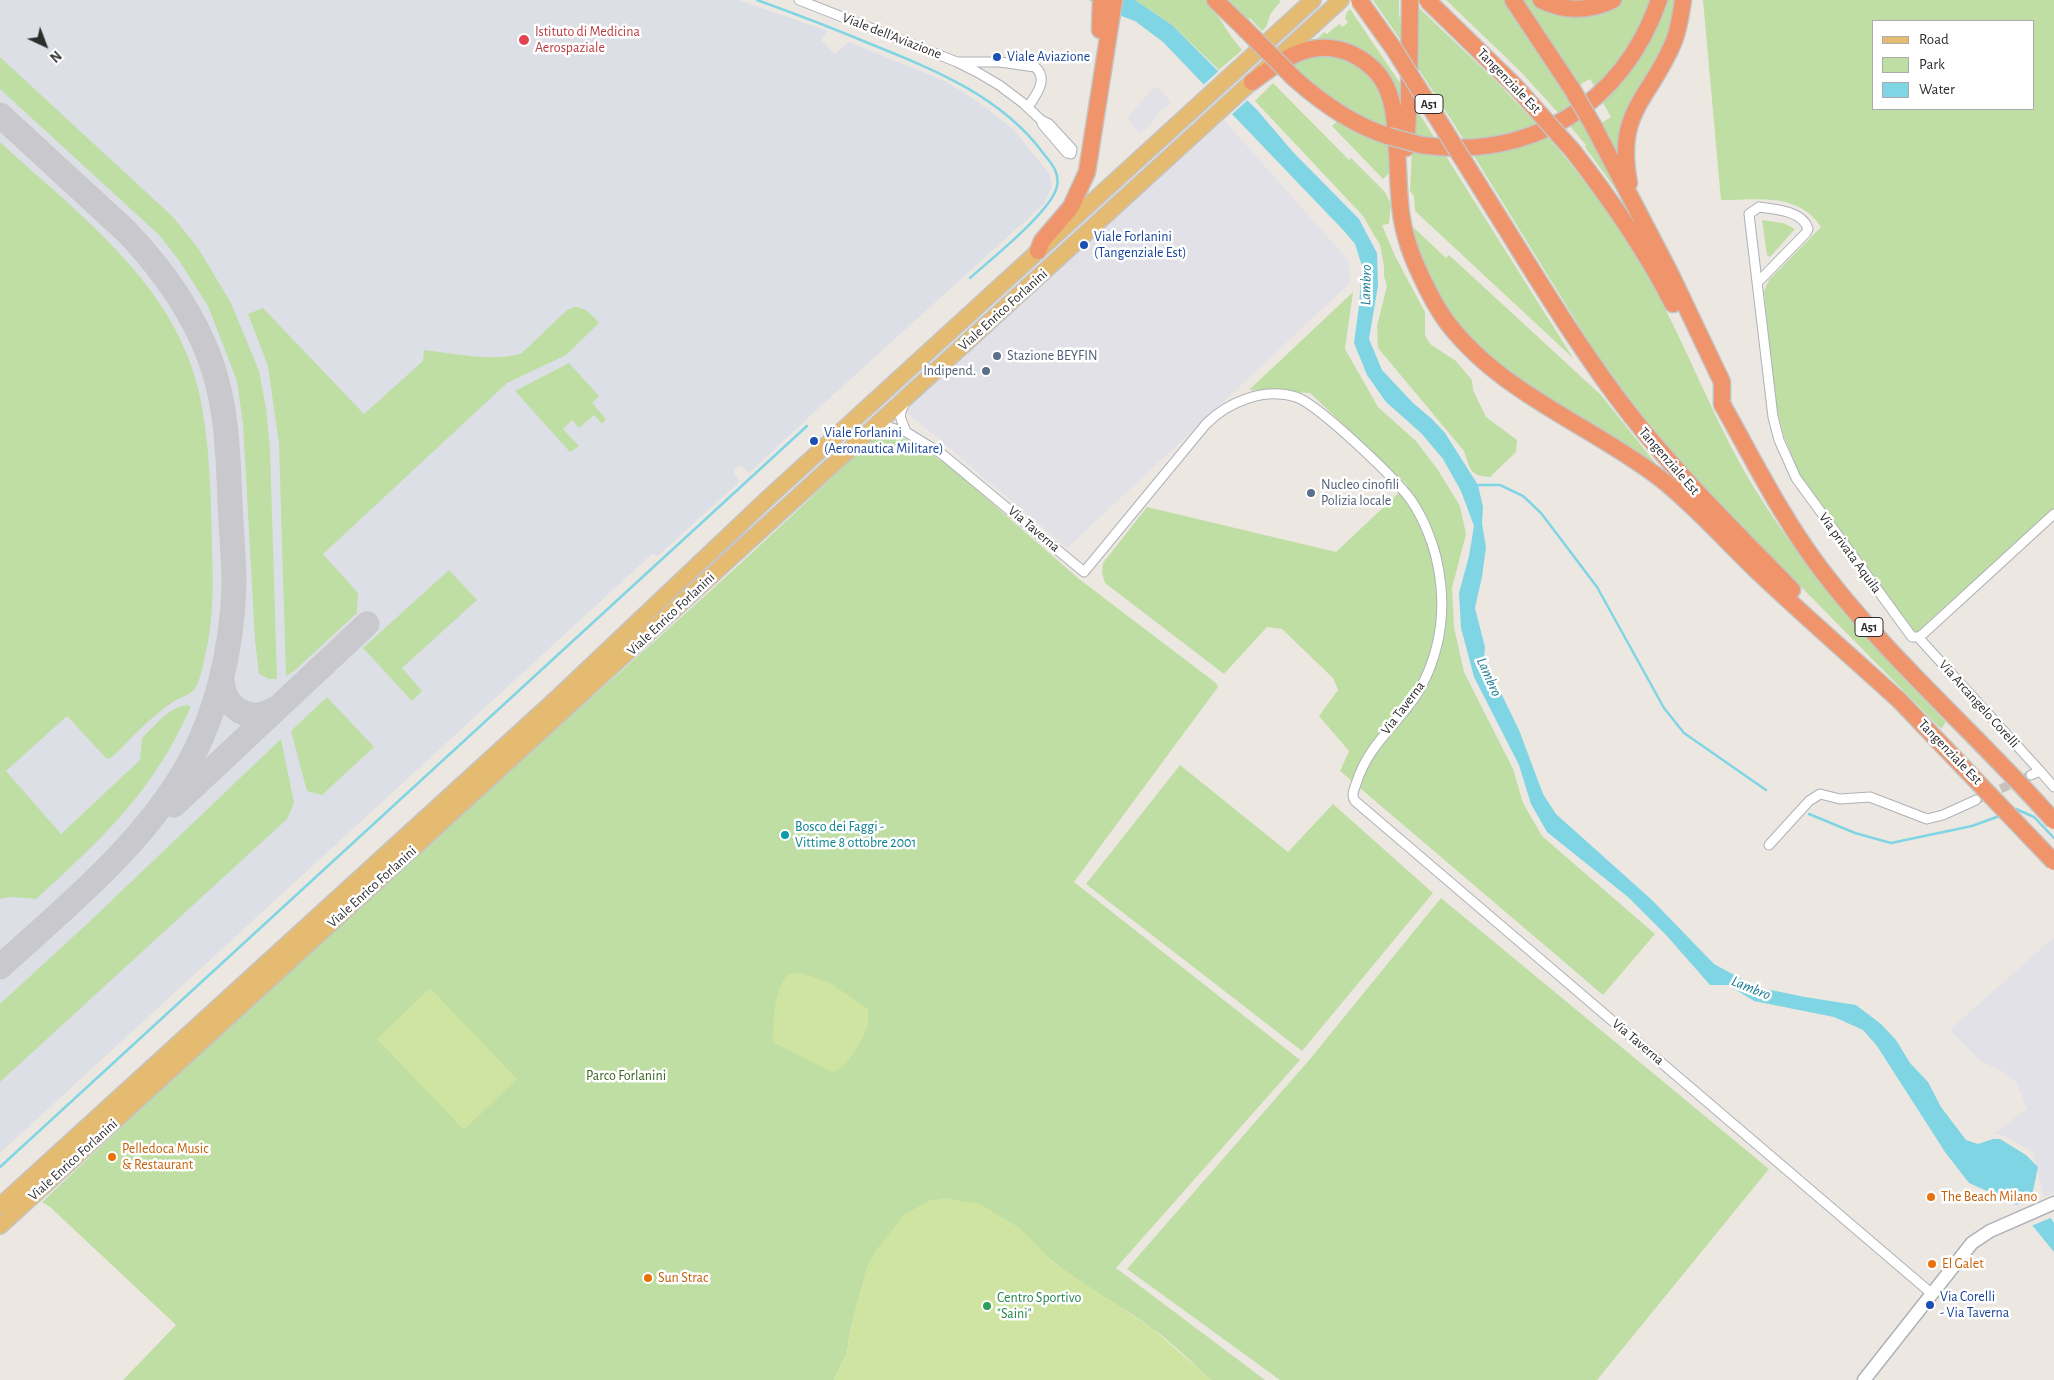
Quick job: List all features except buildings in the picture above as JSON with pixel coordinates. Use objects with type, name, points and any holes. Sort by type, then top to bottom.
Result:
[{"type":"highway","points":[[1038,251],[1042,241],[1069,210],[1083,184],[1091,156],[1104,10],[1114,0]]},
{"type":"highway","points":[[1215,0],[1295,79],[1334,109],[1362,126],[1388,136],[1421,145],[1442,148],[1469,148],[1502,143],[1544,130],[1573,114],[1600,94],[1620,72],[1643,37],[1659,0]]},
{"type":"highway","name":"Tangenziale Est","points":[[1359,0],[1399,57],[1568,329],[1599,373],[1670,464],[1746,551],[1900,701],[2006,809],[2054,862]]},
{"type":"highway","points":[[1410,0],[1409,100],[1404,186],[1406,218],[1417,264]]},
{"type":"highway","name":"Tangenziale Est","points":[[1427,0],[1515,86],[1573,151],[1611,201],[1640,244],[1693,333],[1722,404],[1788,522],[1824,572],[1866,624],[2054,821]]},
{"type":"highway","points":[[1514,0],[1546,47],[1594,127],[1637,209],[1693,333]]},
{"type":"highway","points":[[1541,0],[1560,7],[1580,9],[1593,7],[1612,0]]},
{"type":"highway","points":[[1637,209],[1629,184],[1626,166],[1625,145],[1629,124],[1636,107],[1666,58],[1674,40],[1683,0]]},
{"type":"highway","points":[[1248,87],[1282,60],[1295,53],[1310,49],[1328,48],[1344,51],[1357,57],[1379,75],[1393,102],[1401,208],[1406,237],[1428,291],[1444,318],[1469,348],[1494,371],[1663,481],[1746,551]]},
{"type":"main road","name":"Viale Enrico Forlanini","points":[[0,1206],[556,699],[766,500],[1313,0]]},
{"type":"main road","name":"Viale Enrico Forlanini","points":[[0,1226],[1341,0]]},
{"type":"street","name":"Viale dell'Aviazione","points":[[799,0],[957,62],[994,81],[1028,107],[1041,120]]},
{"type":"street","name":"Viale dell'Aviazione","points":[[957,62],[1000,62],[1035,67],[1040,73],[1041,82],[1028,107]]},
{"type":"street","name":"Via privata Aquila","points":[[1758,282],[1806,233],[1808,229],[1803,218],[1795,214],[1759,207],[1749,214],[1773,417],[1780,440],[1796,478],[1908,633],[1912,637],[1918,637]]},
{"type":"street","points":[[906,432],[899,416],[899,411],[918,387]]},
{"type":"street","name":"Via Taverna","points":[[870,431],[885,426],[906,432],[957,465],[1084,572],[1206,424],[1226,407],[1235,402],[1254,397],[1289,396],[1302,400],[1324,416],[1383,470],[1410,499],[1427,529],[1434,547],[1441,587],[1441,624],[1433,662],[1417,694],[1367,757],[1353,797],[1359,805],[1931,1293]]},
{"type":"street","points":[[1918,637],[2054,514]]},
{"type":"street","name":"Via Arcangelo Corelli","points":[[1918,637],[2054,787]]},
{"type":"street","points":[[2031,775],[2040,771]]},
{"type":"street","points":[[1769,845],[1809,801],[1820,794],[1840,799],[1870,797],[1927,819],[1936,818],[1976,800]]},
{"type":"street","points":[[1864,1380],[1972,1243],[1990,1231],[2051,1204]]},
{"type":"shaded area","points":[[0,0],[739,0],[828,31],[821,40],[835,54],[849,42],[945,81],[980,103],[1013,129],[1049,173],[1052,186],[1044,204],[749,473],[741,465],[736,468],[733,472],[740,481],[658,556],[652,554],[0,1153]]},
{"type":"shaded area","points":[[1158,87],[1171,102],[1166,108],[1163,108],[1145,131],[1139,132],[1127,118],[1152,89]]},
{"type":"shaded area","points":[[1224,120],[1348,260],[1351,282],[1067,548],[904,410]]},
{"type":"shaded area","points":[[2054,937],[2054,1193],[2044,1197],[2033,1152],[2002,1135],[1993,1134],[2027,1109],[2017,1083],[2004,1072],[1982,1062],[1950,1030]]},
{"type":"green space","points":[[1135,0],[1205,0],[1242,50],[1219,70],[1172,25]]},
{"type":"green space","points":[[1225,0],[1281,1],[1271,13],[1266,27],[1262,31],[1250,18],[1246,21]]},
{"type":"green space","points":[[1373,0],[1399,0],[1404,45]]},
{"type":"green space","points":[[1446,0],[1508,0],[1575,108],[1562,117],[1519,70]]},
{"type":"green space","points":[[1519,0],[1532,0],[1540,5],[1654,0],[1640,33],[1596,89],[1590,79],[1577,86]]},
{"type":"green space","points":[[1667,0],[1679,0],[1677,19],[1618,156],[1598,125],[1611,117],[1603,103],[1641,55],[1655,29]]},
{"type":"green space","points":[[1703,0],[2054,0],[2054,509],[1917,632],[1913,632],[1801,478],[1784,436],[1775,403],[1764,291],[1769,280],[1821,227],[1812,216],[1801,208],[1789,203],[1763,199],[1721,200]]},
{"type":"green space","points":[[1416,5],[1500,85],[1540,128],[1466,143],[1413,60]]},
{"type":"green space","points":[[1350,9],[1402,86],[1400,106],[1382,72],[1314,42],[1324,32],[1327,34],[1339,24],[1343,27],[1348,22],[1345,18]]},
{"type":"green space","points":[[1308,55],[1343,57],[1375,78],[1393,131],[1352,115],[1312,85],[1294,65]]},
{"type":"green space","points":[[0,57],[173,217],[198,248],[231,303],[259,371],[266,408],[270,449],[277,679],[269,679],[259,674],[255,640],[243,424],[237,381],[208,306],[178,259],[159,235],[0,89]]},
{"type":"green space","points":[[1273,83],[1349,160],[1351,158],[1385,192],[1391,204],[1389,224],[1382,225],[1395,256],[1425,312],[1425,335],[1430,344],[1456,361],[1472,380],[1473,390],[1486,417],[1517,440],[1516,452],[1490,477],[1478,475],[1471,470],[1464,451],[1378,348],[1377,326],[1387,286],[1380,245],[1363,216],[1255,101]]},
{"type":"green space","points":[[1413,104],[1436,140],[1413,137]]},
{"type":"green space","points":[[1580,118],[1627,205],[1585,147],[1586,145],[1569,125]]},
{"type":"green space","points":[[1340,119],[1389,143],[1390,172],[1383,179],[1332,126]]},
{"type":"green space","points":[[1548,137],[1601,204],[1637,257],[1672,323],[1730,445],[1764,504],[1787,538],[1837,602],[1890,663],[1946,722],[1941,729],[1694,478],[1638,410],[1592,347],[1474,156],[1509,150]]},
{"type":"green space","points":[[0,142],[91,224],[119,253],[146,284],[168,317],[186,353],[199,392],[206,430],[210,489],[212,602],[208,642],[203,667],[195,689],[157,714],[111,758],[107,759],[67,716],[6,771],[61,834],[140,760],[142,738],[158,722],[171,711],[184,706],[191,706],[161,763],[125,811],[105,834],[36,899],[11,897],[0,899]]},
{"type":"green space","points":[[1412,150],[1444,153],[1573,358],[1415,211],[1414,196],[1410,191]]},
{"type":"green space","points":[[1762,220],[1783,223],[1795,229],[1770,257],[1767,255]]},
{"type":"green space","points":[[1413,227],[1446,258],[1449,255],[1601,395],[1656,464],[1654,466],[1501,372],[1451,321],[1421,261]]},
{"type":"green space","points":[[1353,292],[1345,349],[1378,407],[1416,441],[1438,470],[1460,506],[1466,534],[1452,588],[1454,627],[1464,672],[1513,769],[1523,803],[1542,836],[1655,934],[1603,995],[1340,771],[1349,751],[1319,716],[1338,690],[1333,678],[1282,629],[1267,627],[1224,674],[1105,583],[1102,573],[1103,563],[1147,507],[1336,552],[1407,485],[1310,393],[1249,390]]},
{"type":"green space","points":[[574,307],[585,310],[599,323],[566,355],[507,383],[323,554],[358,593],[357,613],[294,671],[286,676],[279,444],[268,366],[248,314],[263,308],[364,414],[423,361],[424,350],[487,357],[512,356],[522,353],[567,310]]},
{"type":"green space","points":[[569,363],[599,396],[592,403],[606,419],[602,424],[594,415],[579,428],[572,420],[563,429],[579,446],[570,452],[515,391]]},
{"type":"green space","name":"Parco Forlanini","points":[[885,431],[895,433],[947,464],[1079,579],[1216,683],[1218,687],[1074,882],[1300,1060],[1116,1268],[1265,1380],[1211,1380],[1161,1335],[1082,1283],[1042,1252],[929,1201],[903,1216],[867,1268],[850,1331],[847,1353],[834,1380],[123,1380],[176,1325],[50,1207],[42,1202],[348,919],[749,555],[876,435]]},
{"type":"green space","points":[[449,570],[477,600],[402,668],[422,691],[412,701],[363,648]]},
{"type":"green space","points":[[327,697],[374,747],[322,795],[307,791],[291,731]]},
{"type":"green space","points":[[281,739],[294,803],[287,819],[0,1082],[0,1004]]},
{"type":"green space","points":[[1180,765],[1288,852],[1333,804],[1433,893],[1302,1051],[1086,884]]},
{"type":"green space","points":[[1441,898],[1769,1169],[1597,1380],[1280,1380],[1127,1269],[1310,1059]]},
{"type":"green space","points":[[801,973],[830,983],[868,1009],[867,1027],[855,1052],[843,1066],[832,1072],[773,1042],[775,1006],[779,989],[788,974]]},
{"type":"green space","points":[[430,988],[517,1079],[464,1130],[377,1039]]},
{"type":"green space","name":"Centro Sportivo \"Saini\"","points":[[944,1198],[980,1204],[1021,1229],[1054,1263],[1153,1329],[1211,1380],[834,1380],[847,1353],[850,1331],[867,1267],[874,1253],[903,1216],[929,1201]]},
{"type":"water","name":"Lambro","points":[[1089,0],[1135,0],[1172,25],[1258,111],[1293,152],[1359,219],[1377,253],[1378,286],[1369,339],[1382,370],[1445,433],[1478,485],[1483,507],[1482,524],[1486,547],[1475,608],[1485,647],[1484,658],[1519,730],[1543,794],[1556,814],[1652,900],[1714,964],[1749,983],[1766,989],[1856,1005],[1881,1024],[1896,1040],[1910,1063],[1928,1082],[1941,1107],[1966,1140],[1978,1144],[1993,1139],[2000,1139],[2026,1155],[2038,1167],[2033,1191],[2054,1223],[2054,1252],[2014,1203],[1969,1183],[1945,1152],[1877,1046],[1863,1030],[1834,1017],[1754,1001],[1728,985],[1710,985],[1666,935],[1628,897],[1547,832],[1531,804],[1519,765],[1474,677],[1461,628],[1459,593],[1469,556],[1474,526],[1461,491],[1443,459],[1421,433],[1386,402],[1367,375],[1354,343],[1362,266],[1355,244],[1163,42],[1135,21],[1116,14]]},
{"type":"pier","points":[[1221,69],[1250,98],[1230,116],[1202,86]]},
{"type":"pier","points":[[2039,1196],[2053,1217],[2031,1226],[2013,1206]]},
{"type":"waterway","points":[[757,0],[830,27],[943,75],[966,87],[1008,116],[1026,133],[1049,160],[1058,181],[1053,196],[1045,208],[970,278]]},
{"type":"waterway","points":[[0,1167],[807,426]]},
{"type":"waterway","points":[[1475,485],[1500,485],[1523,496],[1541,513],[1597,587],[1664,708],[1684,733],[1766,790]]},
{"type":"waterway","points":[[2014,810],[2016,809],[2034,817],[2054,838]]},
{"type":"waterway","points":[[1809,814],[1855,833],[1891,843],[1972,826],[2002,815]]},
{"type":"taxiway","points":[[0,115],[127,232],[153,261],[175,291],[203,341],[216,376],[226,429],[234,565],[233,610],[221,681],[206,727],[185,770],[167,798],[124,851],[76,898],[0,967]]},
{"type":"taxiway","points":[[174,805],[367,624]]},
{"type":"taxiway","points":[[222,674],[226,695],[231,704],[238,710],[246,714],[255,715],[266,713],[276,708]]},
{"type":"tunnel","points":[[1976,800],[2031,775]]},
{"type":"place","name":"Istituto di Medicina Aerospaziale","points":[[524,40]]},
{"type":"place","name":"Viale Aviazione","points":[[997,57]]},
{"type":"place","name":"Viale Forlanini (Tangenziale Est)","points":[[1084,245]]},
{"type":"place","name":"Stazione BEYFIN","points":[[997,356]]},
{"type":"place","name":"Indipend.","points":[[986,371]]},
{"type":"place","name":"Viale Forlanini (Aeronautica Militare)","points":[[814,441]]},
{"type":"place","name":"Nucleo cinofili Polizia locale","points":[[1311,493]]},
{"type":"place","name":"Bosco dei Faggi - Vittime 8 ottobre 2001","points":[[785,835]]},
{"type":"place","name":"Pelledoca Music & Restaurant","points":[[112,1157]]},
{"type":"place","name":"The Beach Milano","points":[[1931,1197]]},
{"type":"place","name":"El Galet","points":[[1932,1264]]},
{"type":"place","name":"Sun Strac","points":[[648,1278]]},
{"type":"place","name":"Via Corelli - Via Taverna","points":[[1930,1305]]},
{"type":"place","name":"Centro Sportivo \"Saini\"","points":[[987,1306]]}]
